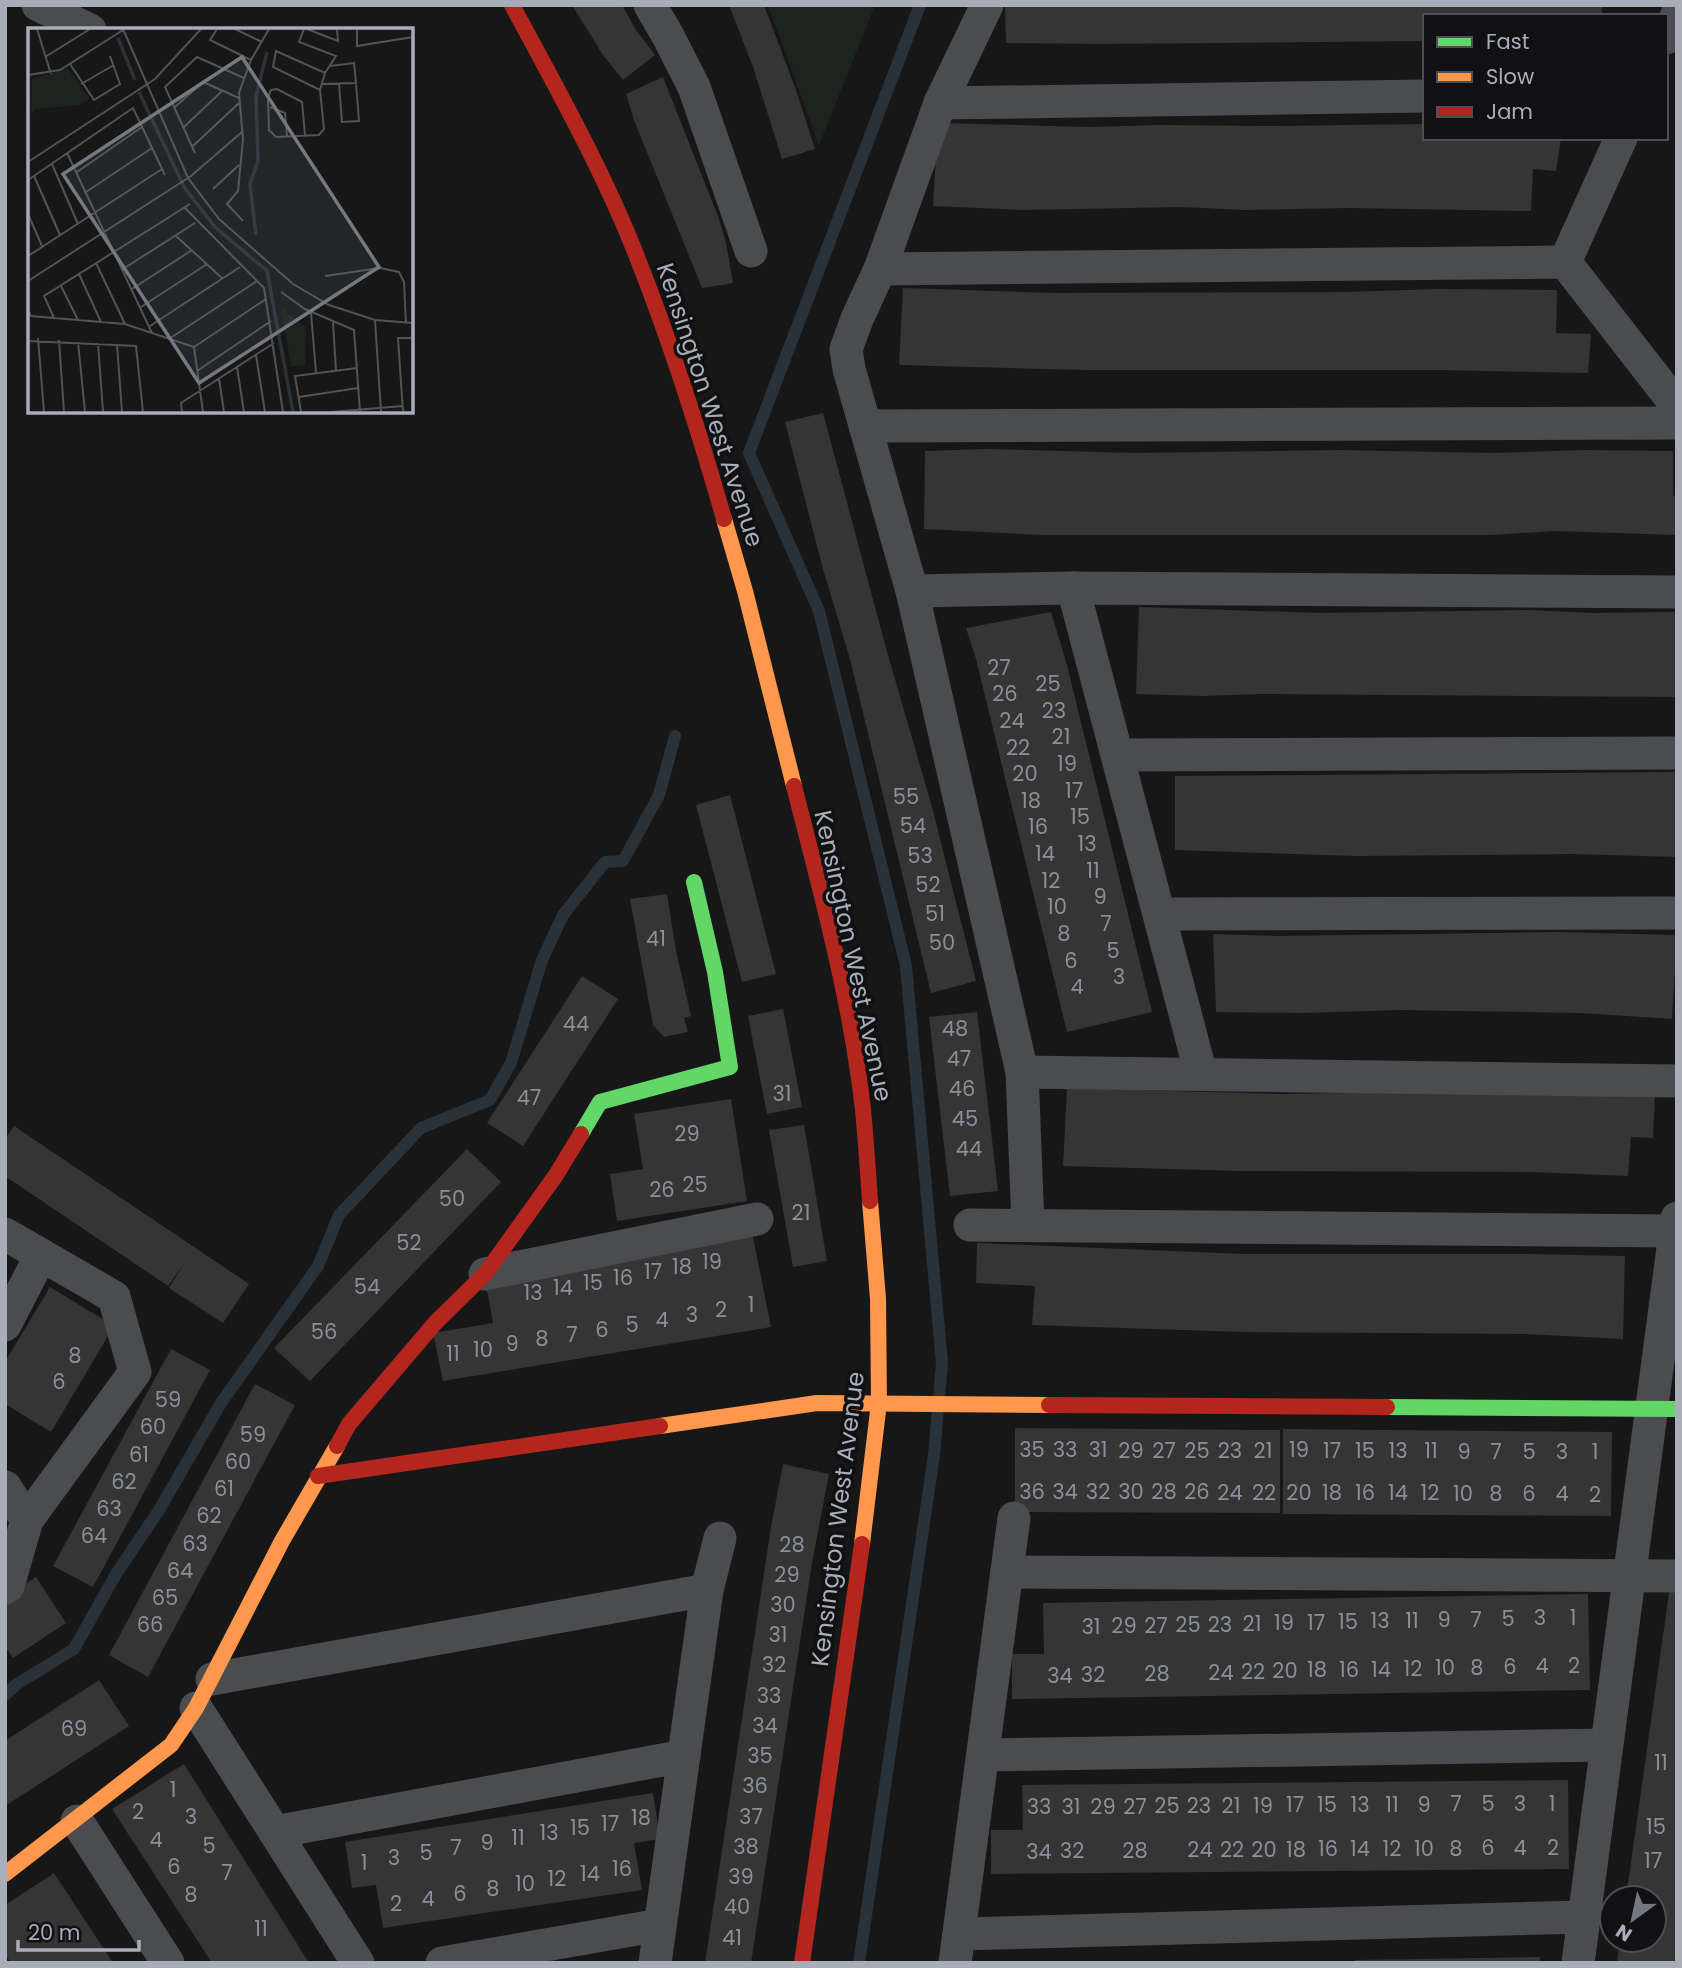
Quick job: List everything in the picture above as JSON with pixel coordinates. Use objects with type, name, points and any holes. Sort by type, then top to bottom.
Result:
[{"type":"street","points":[[38,5],[86,28]]},
{"type":"street","name":"Kensington West Avenue","points":[[512,5],[580,131],[637,256],[705,453],[745,591],[824,906],[863,1109],[878,1299],[879,1403],[864,1531],[802,1963]]},
{"type":"street","points":[[650,5],[694,87],[751,251]]},
{"type":"street","points":[[987,5],[940,103],[880,269],[846,349],[849,369],[912,591],[1022,1072],[1028,1225]]},
{"type":"street","points":[[1668,34],[1677,15]]},
{"type":"street","points":[[940,103],[1423,96]]},
{"type":"street","points":[[1564,262],[1620,140]]},
{"type":"street","points":[[880,269],[1564,262]]},
{"type":"street","points":[[1564,262],[1677,406]]},
{"type":"street","points":[[865,426],[1677,423]]},
{"type":"street","points":[[912,591],[1073,588],[1677,592]]},
{"type":"street","points":[[1073,588],[1201,1074]]},
{"type":"street","points":[[1118,755],[1677,753]]},
{"type":"street","points":[[5,1874],[77,1821],[171,1745],[196,1708],[282,1541],[349,1424],[436,1322],[485,1274],[556,1175],[600,1102],[730,1067],[715,972],[694,882]]},
{"type":"street","points":[[1160,914],[1677,913]]},
{"type":"street","points":[[1022,1072],[1677,1081]]},
{"type":"street","points":[[485,1274],[757,1220]]},
{"type":"street","points":[[970,1224],[1676,1227],[1664,1409],[1629,1577],[1578,1963]]},
{"type":"street","points":[[5,1234],[114,1297],[135,1372],[27,1520],[9,1586],[5,1588]]},
{"type":"street","points":[[5,1325],[41,1255]]},
{"type":"street","points":[[318,1476],[808,1404],[849,1402],[1664,1409]]},
{"type":"street","points":[[5,1487],[27,1520]]},
{"type":"street","points":[[1014,1518],[957,1949],[1583,1917]]},
{"type":"street","points":[[655,1963],[708,1590],[720,1538]]},
{"type":"street","points":[[1007,1572],[1677,1576]]},
{"type":"street","points":[[212,1679],[708,1590]]},
{"type":"street","points":[[196,1708],[358,1963]]},
{"type":"street","points":[[983,1755],[1606,1745]]},
{"type":"street","points":[[275,1832],[684,1756]]},
{"type":"street","points":[[77,1821],[168,1963]]},
{"type":"street","points":[[442,1963],[660,1925]]},
{"type":"shaded area","points":[[768,5],[875,5],[819,145]]},
{"type":"building","points":[[572,5],[622,5],[655,55],[623,80],[603,55]]},
{"type":"building","points":[[729,5],[764,5],[815,149],[782,159],[753,67]]},
{"type":"building","points":[[1005,5],[1602,5],[1602,14],[1423,14],[1423,41],[1006,43]]},
{"type":"building","points":[[663,77],[719,219],[733,283],[702,288],[634,120],[626,94]]},
{"type":"building","points":[[938,123],[1089,127],[1423,124],[1423,140],[1561,140],[1556,171],[1533,169],[1531,211],[1349,208],[1245,210],[1182,207],[1024,210],[933,206]]},
{"type":"building","points":[[903,288],[1053,293],[1557,290],[1556,333],[1591,334],[1588,373],[1084,370],[899,365]]},
{"type":"building","points":[[823,413],[932,807],[976,981],[931,993],[850,659],[823,569],[785,422]]},
{"type":"building","points":[[985,449],[1136,453],[1340,450],[1491,453],[1673,451],[1673,496],[1677,495],[1677,535],[1555,531],[1492,535],[1043,535],[924,529],[925,451]]},
{"type":"building","points":[[1139,607],[1320,613],[1530,610],[1593,613],[1677,612],[1677,697],[1136,694]]},
{"type":"building","points":[[1051,612],[1067,665],[1152,1012],[1067,1032],[976,659],[966,628]]},
{"type":"building","points":[[1677,772],[1677,857],[1573,854],[1357,856],[1175,850],[1175,776]]},
{"type":"building","points":[[730,795],[776,974],[742,982],[696,805]]},
{"type":"building","points":[[667,894],[676,951],[691,1016],[684,1018],[688,1032],[664,1037],[653,1025],[630,899]]},
{"type":"building","points":[[1556,932],[1677,935],[1672,1019],[1580,1013],[1397,1010],[1216,1012],[1213,934],[1276,936]]},
{"type":"building","points":[[582,976],[618,999],[523,1146],[487,1123]]},
{"type":"building","points":[[783,1009],[802,1107],[767,1114],[748,1016]]},
{"type":"building","points":[[977,1012],[998,1191],[950,1196],[929,1017]]},
{"type":"building","points":[[1067,1088],[1277,1094],[1655,1094],[1653,1138],[1631,1137],[1628,1176],[1532,1172],[1241,1171],[1063,1166]]},
{"type":"building","points":[[731,1099],[747,1201],[617,1221],[610,1174],[643,1169],[634,1114]]},
{"type":"building","points":[[804,1125],[827,1261],[793,1267],[769,1130]]},
{"type":"building","points":[[14,1126],[249,1284],[223,1323],[169,1288],[183,1265],[168,1286],[5,1176],[5,1139]]},
{"type":"building","points":[[467,1149],[501,1182],[310,1381],[274,1348]]},
{"type":"building","points":[[752,1232],[771,1327],[443,1381],[433,1333],[493,1323],[485,1279]]},
{"type":"building","points":[[977,1243],[1244,1254],[1625,1256],[1623,1339],[1526,1334],[1244,1332],[1032,1325],[1035,1286],[976,1283]]},
{"type":"building","points":[[50,1287],[114,1326],[51,1432],[5,1404],[5,1362]]},
{"type":"building","points":[[171,1349],[210,1370],[93,1587],[53,1566]]},
{"type":"building","points":[[255,1384],[295,1405],[148,1677],[109,1655]]},
{"type":"building","points":[[1015,1428],[1280,1430],[1280,1513],[1015,1512]]},
{"type":"building","points":[[1283,1429],[1612,1432],[1611,1516],[1283,1514]]},
{"type":"building","points":[[783,1464],[829,1474],[812,1563],[751,1963],[705,1963],[771,1527]]},
{"type":"building","points":[[36,1577],[66,1623],[13,1658],[5,1646],[5,1597]]},
{"type":"building","points":[[1670,1586],[1677,1587],[1677,1963],[1617,1963],[1618,1954],[1668,1954],[1668,1884],[1628,1884]]},
{"type":"building","points":[[1588,1594],[1590,1690],[1012,1699],[1012,1654],[1044,1654],[1043,1603]]},
{"type":"building","points":[[99,1680],[129,1726],[5,1806],[5,1741]]},
{"type":"building","points":[[184,1764],[309,1963],[212,1963],[112,1809]]},
{"type":"building","points":[[1568,1780],[1569,1869],[991,1874],[991,1830],[1023,1830],[1022,1785]]},
{"type":"building","points":[[653,1793],[660,1839],[634,1843],[642,1890],[383,1928],[376,1885],[352,1888],[345,1842]]},
{"type":"building","points":[[54,1873],[113,1963],[11,1963],[5,1954],[5,1905]]},
{"type":"building","points":[[1540,1957],[1540,1963],[1355,1963],[1355,1960]]},
{"type":"waterway","points":[[859,1963],[934,1455],[942,1363],[906,966],[819,611],[749,453],[920,5]]},
{"type":"waterway","points":[[5,1695],[17,1684],[74,1649],[116,1574],[159,1510],[221,1403],[318,1266],[339,1215],[421,1128],[490,1100],[511,1063],[542,960],[563,915],[605,862],[623,861],[659,795],[675,736]]},
{"type":"traffic: fast","points":[[581,1134],[600,1102],[730,1067],[715,972],[694,882]]},
{"type":"traffic: fast","points":[[1387,1407],[1677,1409]]},
{"type":"traffic: slow","points":[[724,519],[794,786]]},
{"type":"traffic: slow","points":[[862,1544],[879,1403],[878,1299],[870,1201]]},
{"type":"traffic: slow","points":[[660,1426],[817,1403],[1049,1405]]},
{"type":"traffic: slow","points":[[5,1874],[171,1745],[196,1708],[282,1541],[337,1446]]},
{"type":"traffic: jam","points":[[512,5],[578,129],[624,225],[673,354],[724,519]]},
{"type":"traffic: jam","points":[[794,786],[851,1028],[863,1110],[870,1201]]},
{"type":"traffic: jam","points":[[337,1446],[349,1424],[436,1322],[485,1274],[556,1175],[581,1134]]},
{"type":"traffic: jam","points":[[1049,1405],[1387,1407]]},
{"type":"traffic: jam","points":[[318,1476],[660,1426]]},
{"type":"traffic: jam","points":[[802,1963],[862,1544]]}]
